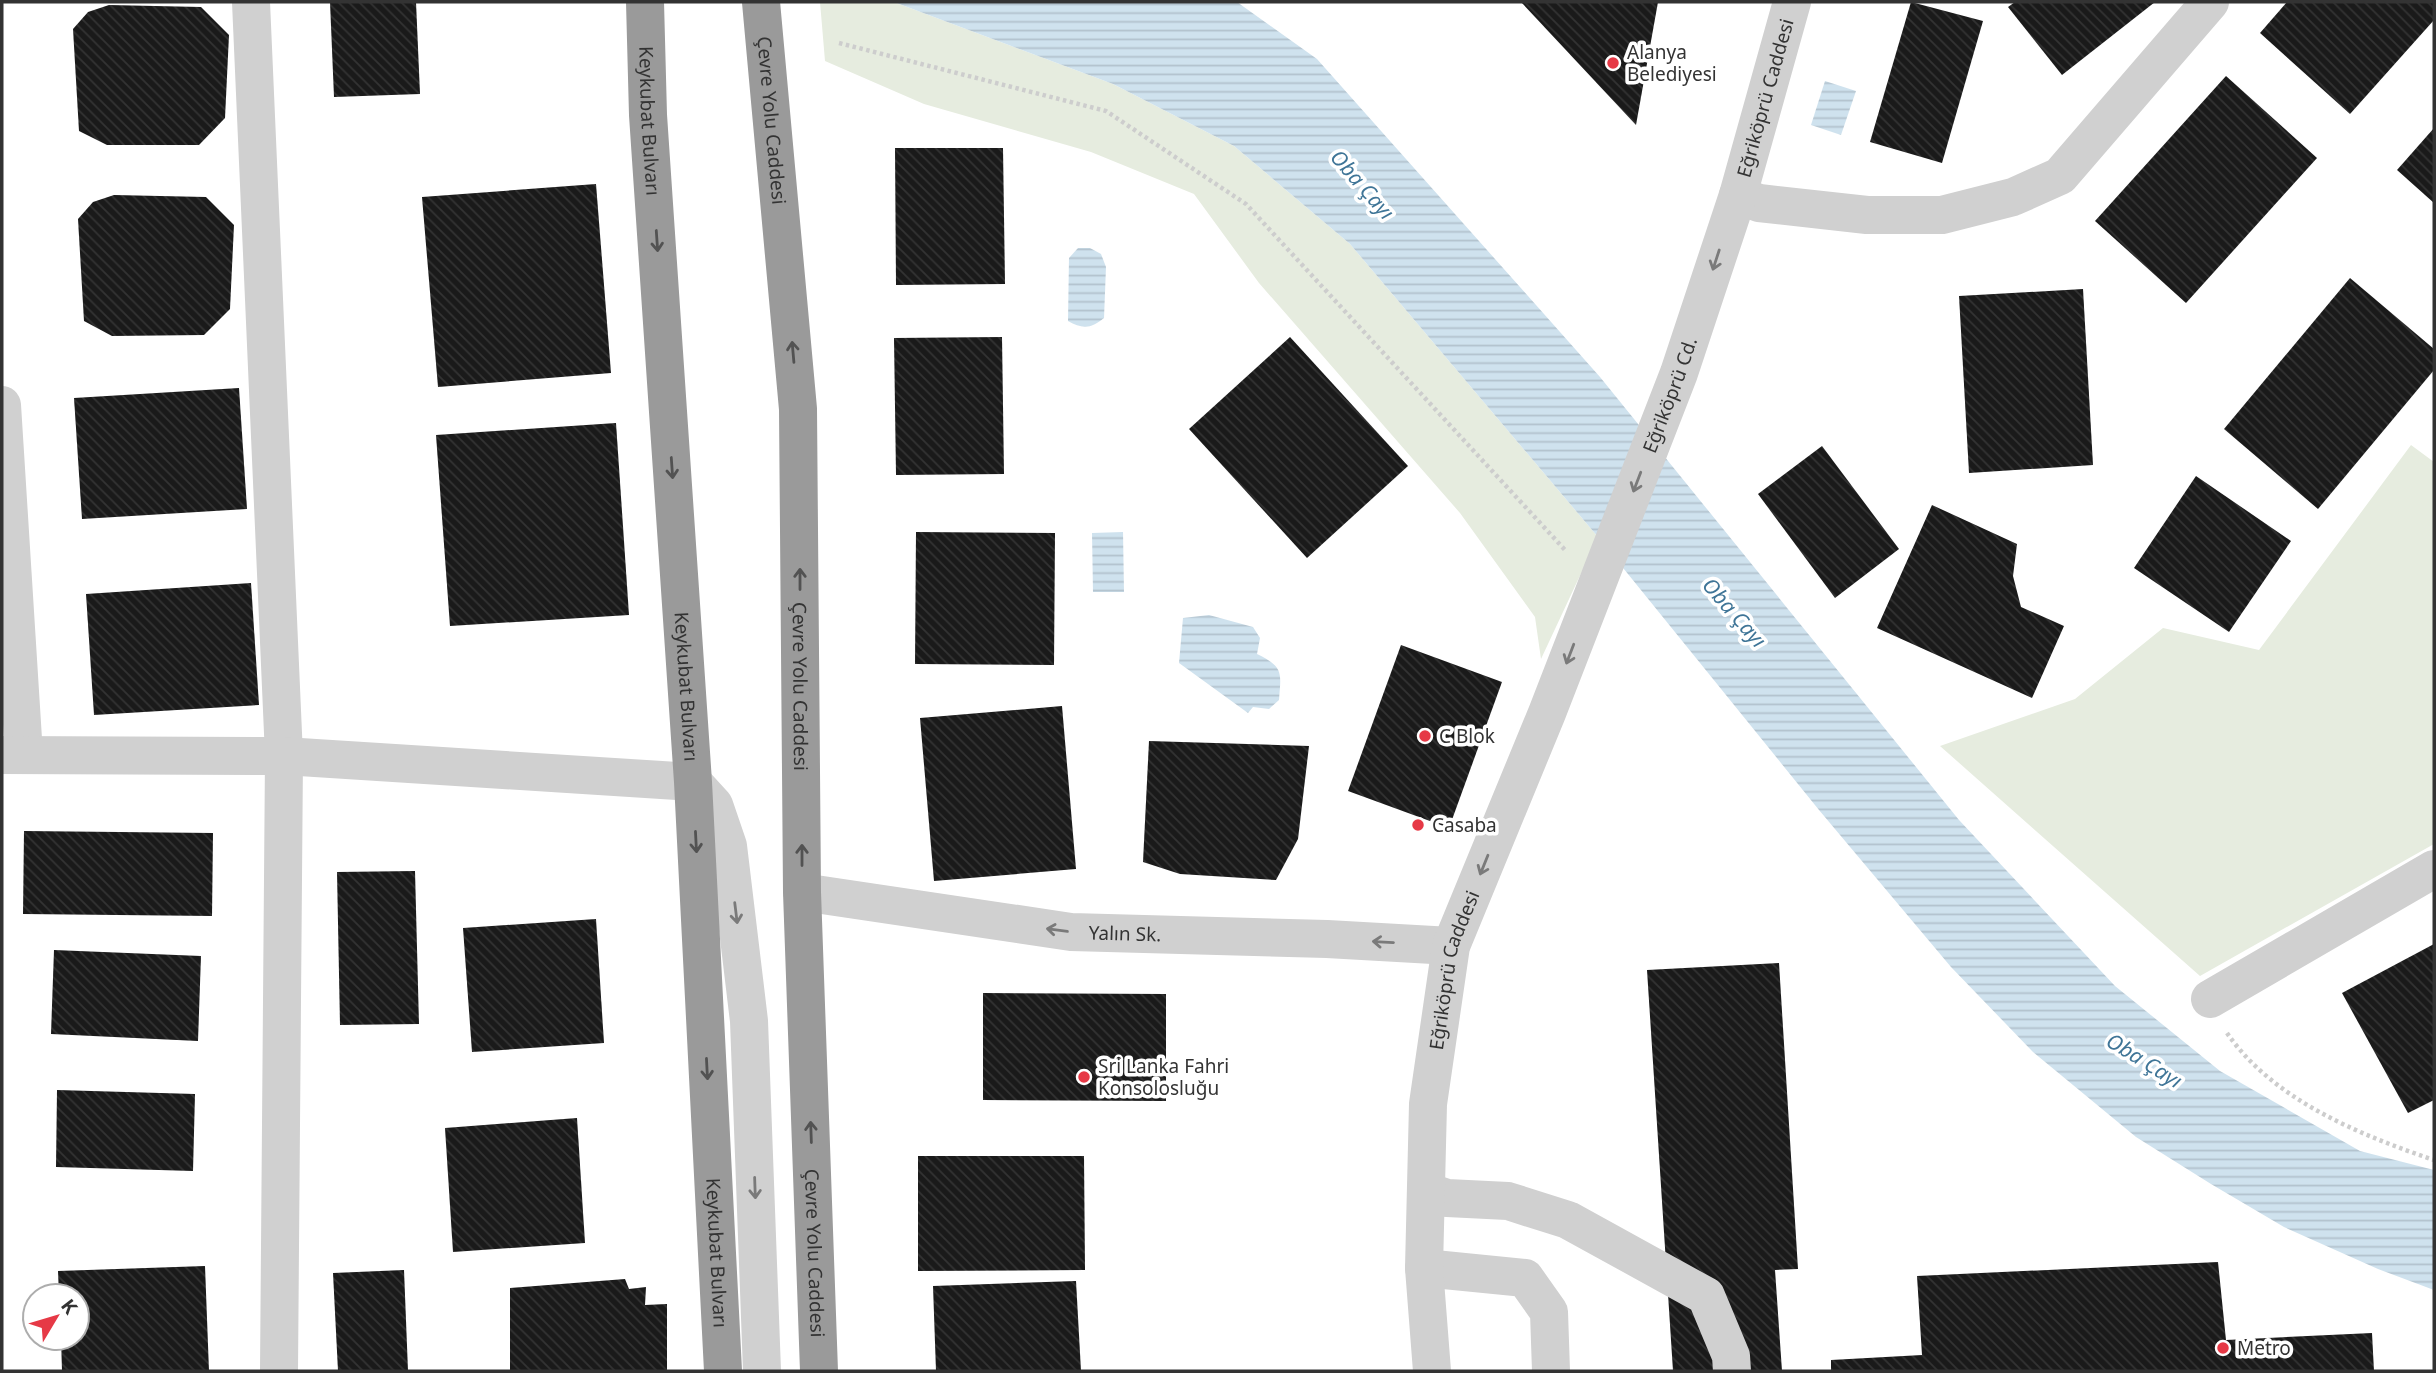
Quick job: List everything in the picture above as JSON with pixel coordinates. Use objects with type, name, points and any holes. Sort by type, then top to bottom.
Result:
[{"type":"highway","name":"Keykubat Bulvarı","points":[[645,2],[648,115],[693,782],[723,1371]]},
{"type":"highway","name":"Çevre Yolu Caddesi","points":[[761,2],[798,409],[802,892],[819,1371]]},
{"type":"street","points":[[251,2],[284,756],[279,1371]]},
{"type":"street","name":"Eğriköprü Caddesi","points":[[1738,195],[1792,2]]},
{"type":"street","points":[[1738,195],[1759,203],[1867,215],[1942,215],[2013,197],[2060,176],[2210,2]]},
{"type":"street","name":"Eğriköprü Cd.","points":[[1594,591],[1679,373],[1738,195]]},
{"type":"street","points":[[2,405],[13,755],[284,756],[693,782],[714,805],[728,846],[748,1021],[762,1371]]},
{"type":"street","name":"Eğriköprü Caddesi","points":[[1432,1371],[1424,1268],[1428,1104],[1451,946],[1594,591]]},
{"type":"street","points":[[2210,999],[2434,869]]},
{"type":"street","name":"Yalın Sk.","points":[[802,892],[1071,932],[1328,939],[1451,946]]},
{"type":"street","points":[[1426,1191],[1447,1198],[1508,1201],[1568,1220],[1706,1296],[1731,1356],[1732,1371]]},
{"type":"street","points":[[1424,1268],[1525,1278],[1549,1312],[1551,1371]]},
{"type":"path","points":[[839,43],[1106,111],[1246,204],[1568,553]]},
{"type":"path","points":[[2210,999],[2221,1024],[2256,1070],[2348,1127],[2434,1160]]},
{"type":"shaded area","points":[[820,2],[894,2],[1113,84],[1234,146],[1350,244],[1598,537],[1541,659],[1535,617],[1460,513],[1259,283],[1194,194],[1091,152],[924,104],[825,61]]},
{"type":"shaded area","points":[[2411,445],[2434,462],[2434,844],[2200,976],[1940,746],[2075,699],[2163,628],[2259,650]]},
{"type":"water","name":"Oba Çayı","points":[[894,2],[1237,2],[1317,59],[1600,377],[1959,820],[2115,986],[2220,1071],[2360,1151],[2434,1170],[2434,1290],[2378,1269],[2284,1227],[2211,1184],[2136,1137],[2033,1052],[1951,967],[1819,810],[1598,537],[1350,244],[1234,146],[1113,84]]},
{"type":"water","points":[[1825,81],[1856,91],[1841,135],[1811,125]]},
{"type":"water","points":[[1078,248],[1090,248],[1101,254],[1106,267],[1104,318],[1086,327],[1068,321],[1069,258]]},
{"type":"water","points":[[1123,532],[1124,592],[1093,592],[1092,533]]},
{"type":"water","points":[[1209,615],[1253,627],[1260,638],[1257,654],[1276,667],[1280,677],[1279,700],[1269,709],[1253,707],[1248,713],[1179,663],[1183,618]]},
{"type":"building","points":[[330,2],[416,2],[420,94],[334,97]]},
{"type":"building","name":"Alanya Belediyesi","points":[[1521,2],[1658,2],[1636,125]]},
{"type":"building","points":[[1911,2],[1983,21],[1942,163],[1870,142]]},
{"type":"building","points":[[2015,2],[2155,2],[2062,75],[2008,7]]},
{"type":"building","points":[[2287,2],[2434,2],[2434,20],[2350,114],[2260,33]]},
{"type":"building","points":[[109,5],[201,7],[229,35],[225,118],[199,145],[107,145],[79,131],[73,29],[88,12]]},
{"type":"building","points":[[2226,76],[2317,158],[2186,303],[2095,221]]},
{"type":"building","points":[[2434,128],[2434,203],[2397,170]]},
{"type":"building","points":[[895,148],[1003,148],[1005,284],[896,285]]},
{"type":"building","points":[[596,184],[611,373],[438,387],[422,197]]},
{"type":"building","points":[[114,195],[206,197],[234,225],[230,309],[204,335],[112,336],[84,321],[78,219],[93,202]]},
{"type":"building","points":[[2350,278],[2434,349],[2434,370],[2318,509],[2224,429]]},
{"type":"building","points":[[2083,289],[2093,465],[1969,473],[1959,296]]},
{"type":"building","points":[[1002,337],[1004,474],[896,475],[894,338]]},
{"type":"building","points":[[1290,337],[1408,466],[1307,558],[1189,429]]},
{"type":"building","points":[[239,388],[247,509],[82,519],[74,398]]},
{"type":"building","points":[[616,423],[629,615],[450,626],[436,435]]},
{"type":"building","points":[[1822,446],[1899,549],[1835,598],[1758,494]]},
{"type":"building","points":[[2196,476],[2291,541],[2229,632],[2134,568]]},
{"type":"building","points":[[1932,505],[2017,544],[2013,576],[2021,607],[2064,626],[2032,698],[1877,628]]},
{"type":"building","points":[[916,532],[1055,533],[1054,665],[915,664]]},
{"type":"building","points":[[251,583],[259,705],[94,715],[86,594]]},
{"type":"building","name":"C Blok","points":[[1401,645],[1502,682],[1449,828],[1348,791]]},
{"type":"building","points":[[1062,706],[1076,869],[934,881],[920,718]]},
{"type":"building","points":[[1149,741],[1309,746],[1298,839],[1276,880],[1180,874],[1143,862]]},
{"type":"building","points":[[24,831],[213,833],[212,916],[23,914]]},
{"type":"building","points":[[415,871],[419,1024],[340,1025],[337,872]]},
{"type":"building","points":[[596,919],[604,1043],[472,1052],[463,928]]},
{"type":"building","points":[[2434,944],[2434,1100],[2408,1113],[2342,993]]},
{"type":"building","points":[[54,950],[201,956],[198,1041],[51,1034]]},
{"type":"building","points":[[1779,963],[1798,1269],[1775,1270],[1782,1371],[1673,1371],[1647,970]]},
{"type":"building","points":[[983,993],[1166,994],[1166,1101],[983,1100]]},
{"type":"building","points":[[57,1090],[195,1094],[193,1171],[56,1167]]},
{"type":"building","points":[[577,1118],[585,1243],[453,1252],[445,1128]]},
{"type":"building","points":[[918,1156],[1084,1156],[1085,1270],[918,1271]]},
{"type":"building","points":[[2218,1262],[2226,1340],[2372,1333],[2374,1371],[1831,1371],[1831,1360],[1922,1355],[1917,1276]]},
{"type":"building","points":[[205,1266],[209,1371],[62,1371],[61,1352],[91,1352],[91,1282],[58,1282],[58,1271]]},
{"type":"building","points":[[404,1270],[408,1371],[338,1371],[333,1273]]},
{"type":"building","points":[[625,1279],[629,1289],[646,1287],[645,1305],[667,1304],[667,1371],[510,1371],[510,1288]]},
{"type":"building","points":[[1076,1281],[1081,1371],[936,1371],[933,1286]]},
{"type":"place","name":"Alanya Belediyesi","points":[[1613,63]]},
{"type":"place","name":"C Blok","points":[[1425,736]]},
{"type":"place","name":"Casaba","points":[[1418,825]]},
{"type":"place","name":"Sri Lanka Fahri Konsolosluğu","points":[[1084,1077]]},
{"type":"place","name":"Metro","points":[[2223,1348]]}]
